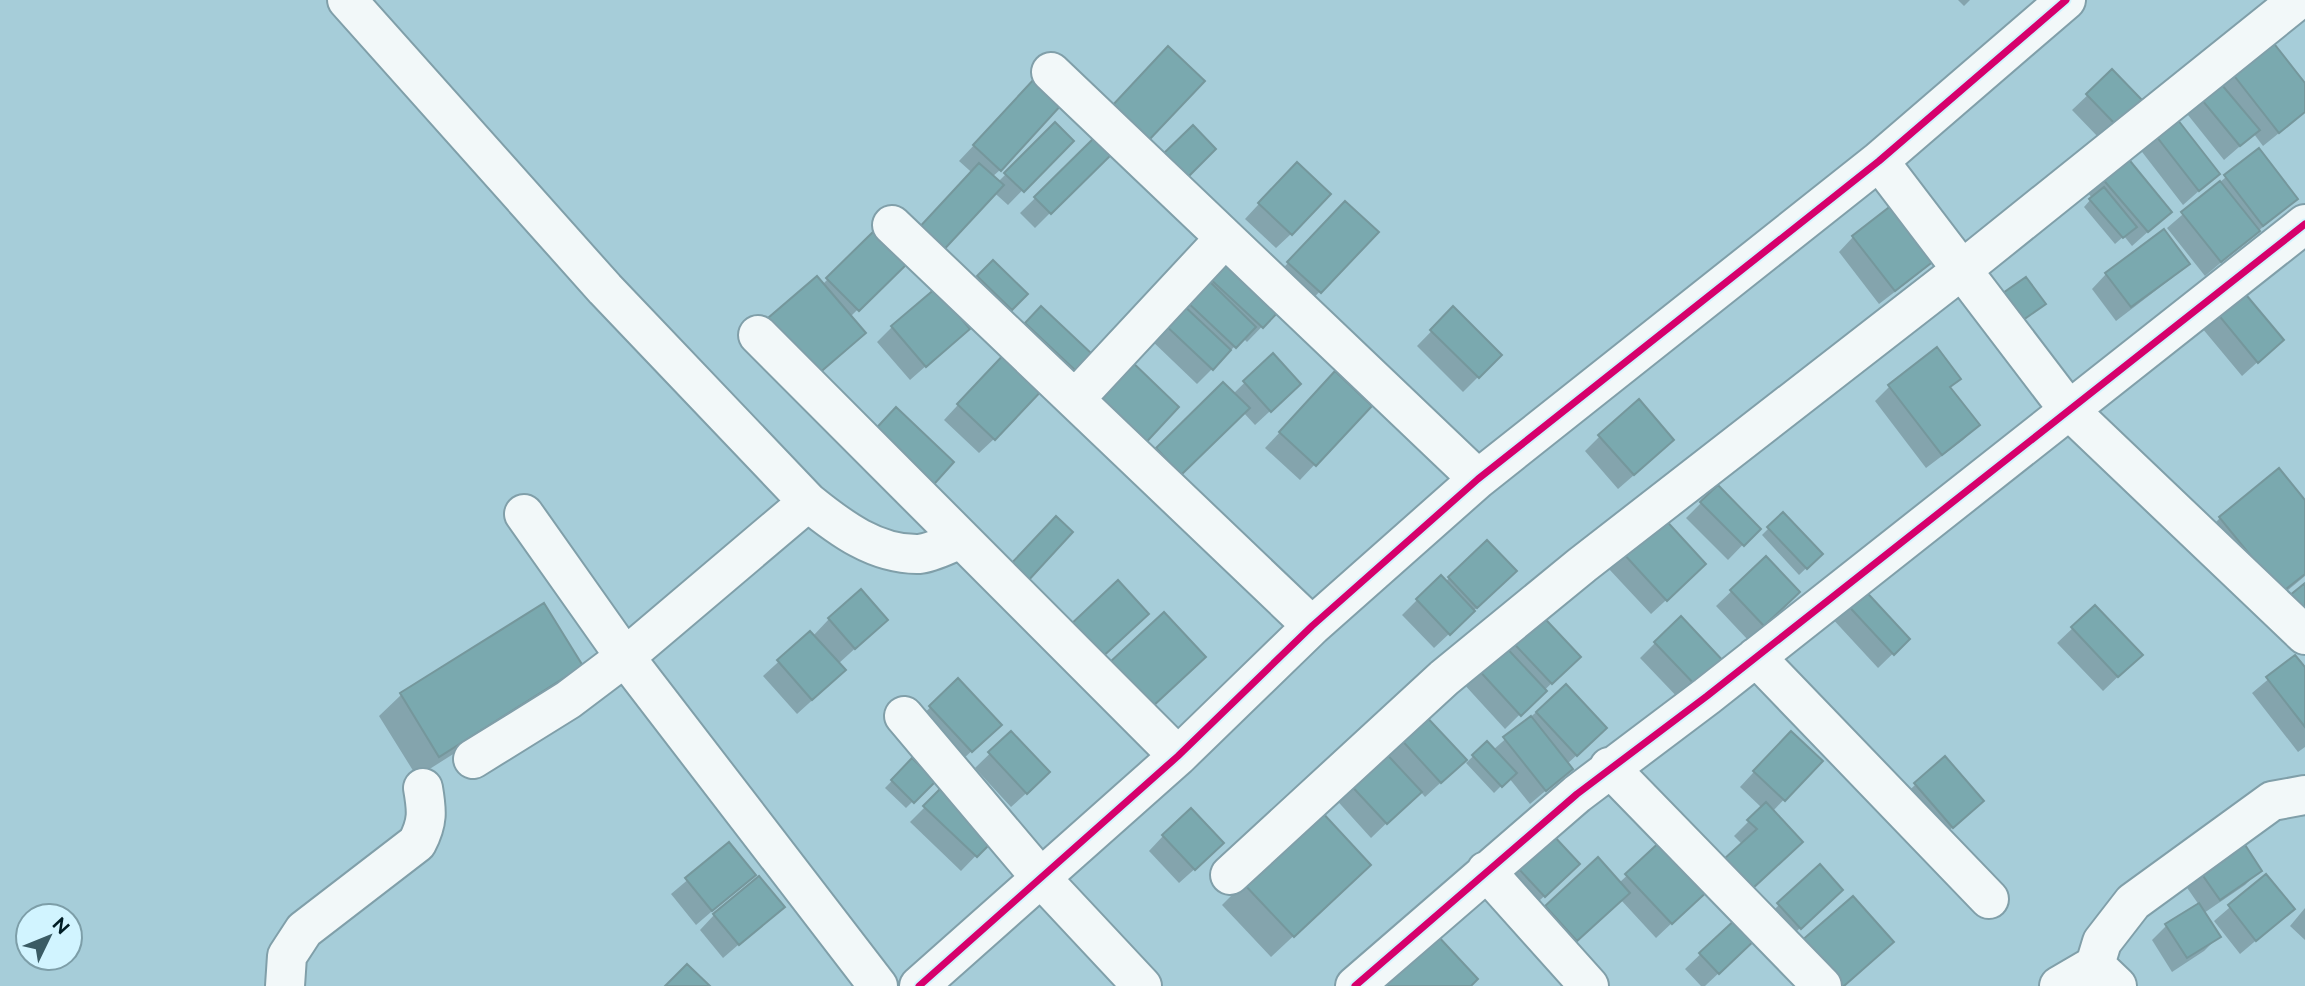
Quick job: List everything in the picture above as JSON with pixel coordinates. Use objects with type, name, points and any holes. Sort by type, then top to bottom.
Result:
[{"type":"street","points":[[347,0],[605,289],[808,502],[835,524],[880,548],[921,554],[961,539]]},
{"type":"street","points":[[919,986],[1178,757],[1312,626],[1478,479],[1879,160],[2066,0]]},
{"type":"street","points":[[1230,875],[1444,678],[1582,565],[1963,269],[2298,0]]},
{"type":"street","points":[[1051,72],[1478,479]]},
{"type":"street","points":[[1879,160],[2068,409],[2305,635]]},
{"type":"street","points":[[1355,986],[1609,767],[1756,657],[2305,224]]},
{"type":"street","points":[[892,225],[1312,626]]},
{"type":"street","points":[[1075,399],[1225,238]]},
{"type":"street","points":[[758,335],[1178,757]]},
{"type":"street","points":[[473,759],[568,699],[625,657],[808,502]]},
{"type":"street","points":[[524,514],[625,657],[878,986]]},
{"type":"street","points":[[1756,657],[1989,899]]},
{"type":"street","points":[[904,716],[1041,878],[1142,986]]},
{"type":"street","points":[[1609,767],[1822,986]]},
{"type":"street","points":[[285,986],[287,956],[304,930],[417,843],[425,827],[427,808],[423,788]]},
{"type":"street","points":[[2059,986],[2106,975],[2102,942],[2133,902],[2272,801],[2305,795]]},
{"type":"street","points":[[1486,871],[1589,986]]},
{"type":"building","points":[[2272,41],[2305,83],[2305,112],[2279,133],[2232,73]]},
{"type":"building","points":[[1168,46],[1205,81],[1148,141],[1111,107]]},
{"type":"building","points":[[2112,69],[2142,100],[2116,125],[2086,94]]},
{"type":"building","points":[[1036,77],[1063,103],[1001,171],[973,145]]},
{"type":"building","points":[[2216,78],[2260,130],[2240,146],[2197,94]]},
{"type":"building","points":[[2174,115],[2220,174],[2199,191],[2153,132]]},
{"type":"building","points":[[1055,122],[1074,141],[1024,192],[1004,173]]},
{"type":"building","points":[[1193,125],[1216,149],[1187,178],[1163,154]]},
{"type":"building","points":[[1097,135],[1114,152],[1051,214],[1034,197]]},
{"type":"building","points":[[2259,148],[2298,199],[2263,226],[2224,175]]},
{"type":"building","points":[[2126,156],[2172,212],[2148,232],[2101,177]]},
{"type":"building","points":[[1297,162],[1331,194],[1292,235],[1258,203]]},
{"type":"building","points":[[979,163],[1004,185],[939,255],[915,232]]},
{"type":"building","points":[[2220,181],[2260,231],[2221,262],[2181,212]]},
{"type":"building","points":[[2104,187],[2137,227],[2123,238],[2089,199]]},
{"type":"building","points":[[1345,201],[1379,232],[1321,293],[1287,262]]},
{"type":"building","points":[[1892,205],[1935,260],[1895,291],[1852,236]]},
{"type":"building","points":[[876,229],[909,262],[859,311],[826,278]]},
{"type":"building","points":[[2164,229],[2190,264],[2131,307],[2105,273]]},
{"type":"building","points":[[1224,255],[1281,309],[1263,328],[1206,275]]},
{"type":"building","points":[[993,260],[1028,294],[1012,310],[977,276]]},
{"type":"building","points":[[817,276],[866,333],[810,381],[761,324]]},
{"type":"building","points":[[1205,277],[1256,327],[1236,348],[1184,299]]},
{"type":"building","points":[[2026,277],[2046,304],[2023,320],[2003,293]]},
{"type":"building","points":[[936,288],[970,329],[926,367],[891,326]]},
{"type":"building","points":[[2242,290],[2284,340],[2258,363],[2216,312]]},
{"type":"building","points":[[1181,303],[1231,350],[1213,370],[1162,322]]},
{"type":"building","points":[[1041,306],[1092,354],[1076,371],[1025,323]]},
{"type":"building","points":[[1453,306],[1502,355],[1479,378],[1430,330]]},
{"type":"building","points":[[1937,347],[1961,379],[1950,387],[1980,425],[1942,455],[1888,385]]},
{"type":"building","points":[[1009,349],[1047,385],[995,440],[957,404]]},
{"type":"building","points":[[1273,353],[1301,384],[1271,412],[1243,381]]},
{"type":"building","points":[[1127,357],[1179,407],[1139,450],[1086,401]]},
{"type":"building","points":[[1335,371],[1372,406],[1316,466],[1279,432]]},
{"type":"building","points":[[1223,382],[1250,408],[1181,475],[1156,448]]},
{"type":"building","points":[[1639,399],[1674,440],[1634,475],[1598,435]]},
{"type":"building","points":[[896,407],[954,462],[927,492],[868,437]]},
{"type":"building","points":[[2279,468],[2305,500],[2305,574],[2281,593],[2219,517]]},
{"type":"building","points":[[1718,485],[1761,529],[1744,546],[1700,502]]},
{"type":"building","points":[[1783,512],[1823,554],[1807,569],[1767,527]]},
{"type":"building","points":[[1661,515],[1706,564],[1667,601],[1622,552]]},
{"type":"building","points":[[1056,516],[1073,532],[1026,583],[1008,567]]},
{"type":"building","points":[[1487,540],[1517,571],[1477,608],[1448,577]]},
{"type":"building","points":[[1766,556],[1800,592],[1764,626],[1730,590]]},
{"type":"building","points":[[1441,575],[1475,611],[1450,635],[1416,599]]},
{"type":"building","points":[[1118,580],[1149,614],[1099,660],[1068,627]]},
{"type":"building","points":[[2305,583],[2305,616],[2289,596]]},
{"type":"building","points":[[1859,584],[1910,639],[1894,655],[1842,599]]},
{"type":"building","points":[[861,589],[888,620],[855,649],[828,618]]},
{"type":"building","points":[[544,603],[583,666],[439,757],[400,693]]},
{"type":"building","points":[[2095,605],[2143,655],[2118,677],[2071,627]]},
{"type":"building","points":[[1534,607],[1581,657],[1552,684],[1505,634]]},
{"type":"building","points":[[1164,612],[1206,657],[1152,707],[1110,662]]},
{"type":"building","points":[[1681,616],[1726,664],[1699,689],[1654,642]]},
{"type":"building","points":[[810,631],[846,670],[812,700],[777,660]]},
{"type":"building","points":[[1501,642],[1547,691],[1521,716],[1475,666]]},
{"type":"building","points":[[2295,655],[2305,667],[2305,727],[2266,677]]},
{"type":"building","points":[[958,678],[1002,725],[972,752],[929,706]]},
{"type":"building","points":[[1566,684],[1607,728],[1577,756],[1536,712]]},
{"type":"building","points":[[1422,712],[1467,760],[1441,783],[1397,735]]},
{"type":"building","points":[[1531,716],[1573,769],[1546,791],[1503,737]]},
{"type":"building","points":[[1011,731],[1050,772],[1027,794],[988,752]]},
{"type":"building","points":[[1791,731],[1823,761],[1785,801],[1753,771]]},
{"type":"building","points":[[1487,741],[1517,773],[1502,787],[1472,755]]},
{"type":"building","points":[[1380,747],[1422,792],[1387,824],[1345,779]]},
{"type":"building","points":[[1945,756],[1984,801],[1953,828],[1914,783]]},
{"type":"building","points":[[912,758],[936,781],[914,803],[891,780]]},
{"type":"building","points":[[940,789],[994,840],[977,857],[923,806]]},
{"type":"building","points":[[1766,802],[1803,842],[1752,889],[1724,859],[1757,829],[1747,820]]},
{"type":"building","points":[[1191,808],[1224,843],[1195,870],[1162,835]]},
{"type":"building","points":[[1320,810],[1371,865],[1294,937],[1242,882]]},
{"type":"building","points":[[1552,834],[1580,864],[1545,897],[1517,867]]},
{"type":"building","points":[[2238,834],[2262,871],[2220,900],[2194,863]]},
{"type":"building","points":[[1664,838],[1710,889],[1672,924],[1625,874]]},
{"type":"building","points":[[729,842],[756,875],[712,911],[685,878]]},
{"type":"building","points":[[1598,857],[1630,893],[1577,941],[1545,906]]},
{"type":"building","points":[[1820,864],[1843,890],[1801,929],[1777,903]]},
{"type":"building","points":[[2266,874],[2295,909],[2256,941],[2228,905]]},
{"type":"building","points":[[759,876],[785,907],[739,945],[713,914]]},
{"type":"building","points":[[1853,896],[1894,942],[1844,986],[1838,986],[1800,942]]},
{"type":"building","points":[[2199,903],[2221,937],[2187,958],[2165,924]]},
{"type":"building","points":[[1738,917],[1757,938],[1719,974],[1699,953]]},
{"type":"building","points":[[1436,934],[1478,979],[1471,986],[1384,986]]},
{"type":"building","points":[[687,964],[710,986],[665,986]]},
{"type":"cycle path","points":[[919,986],[1178,756],[1312,626],[1478,479],[1879,161],[2066,0]]},
{"type":"cycle path","points":[[1355,986],[1577,794],[1707,696],[2305,224]]}]
